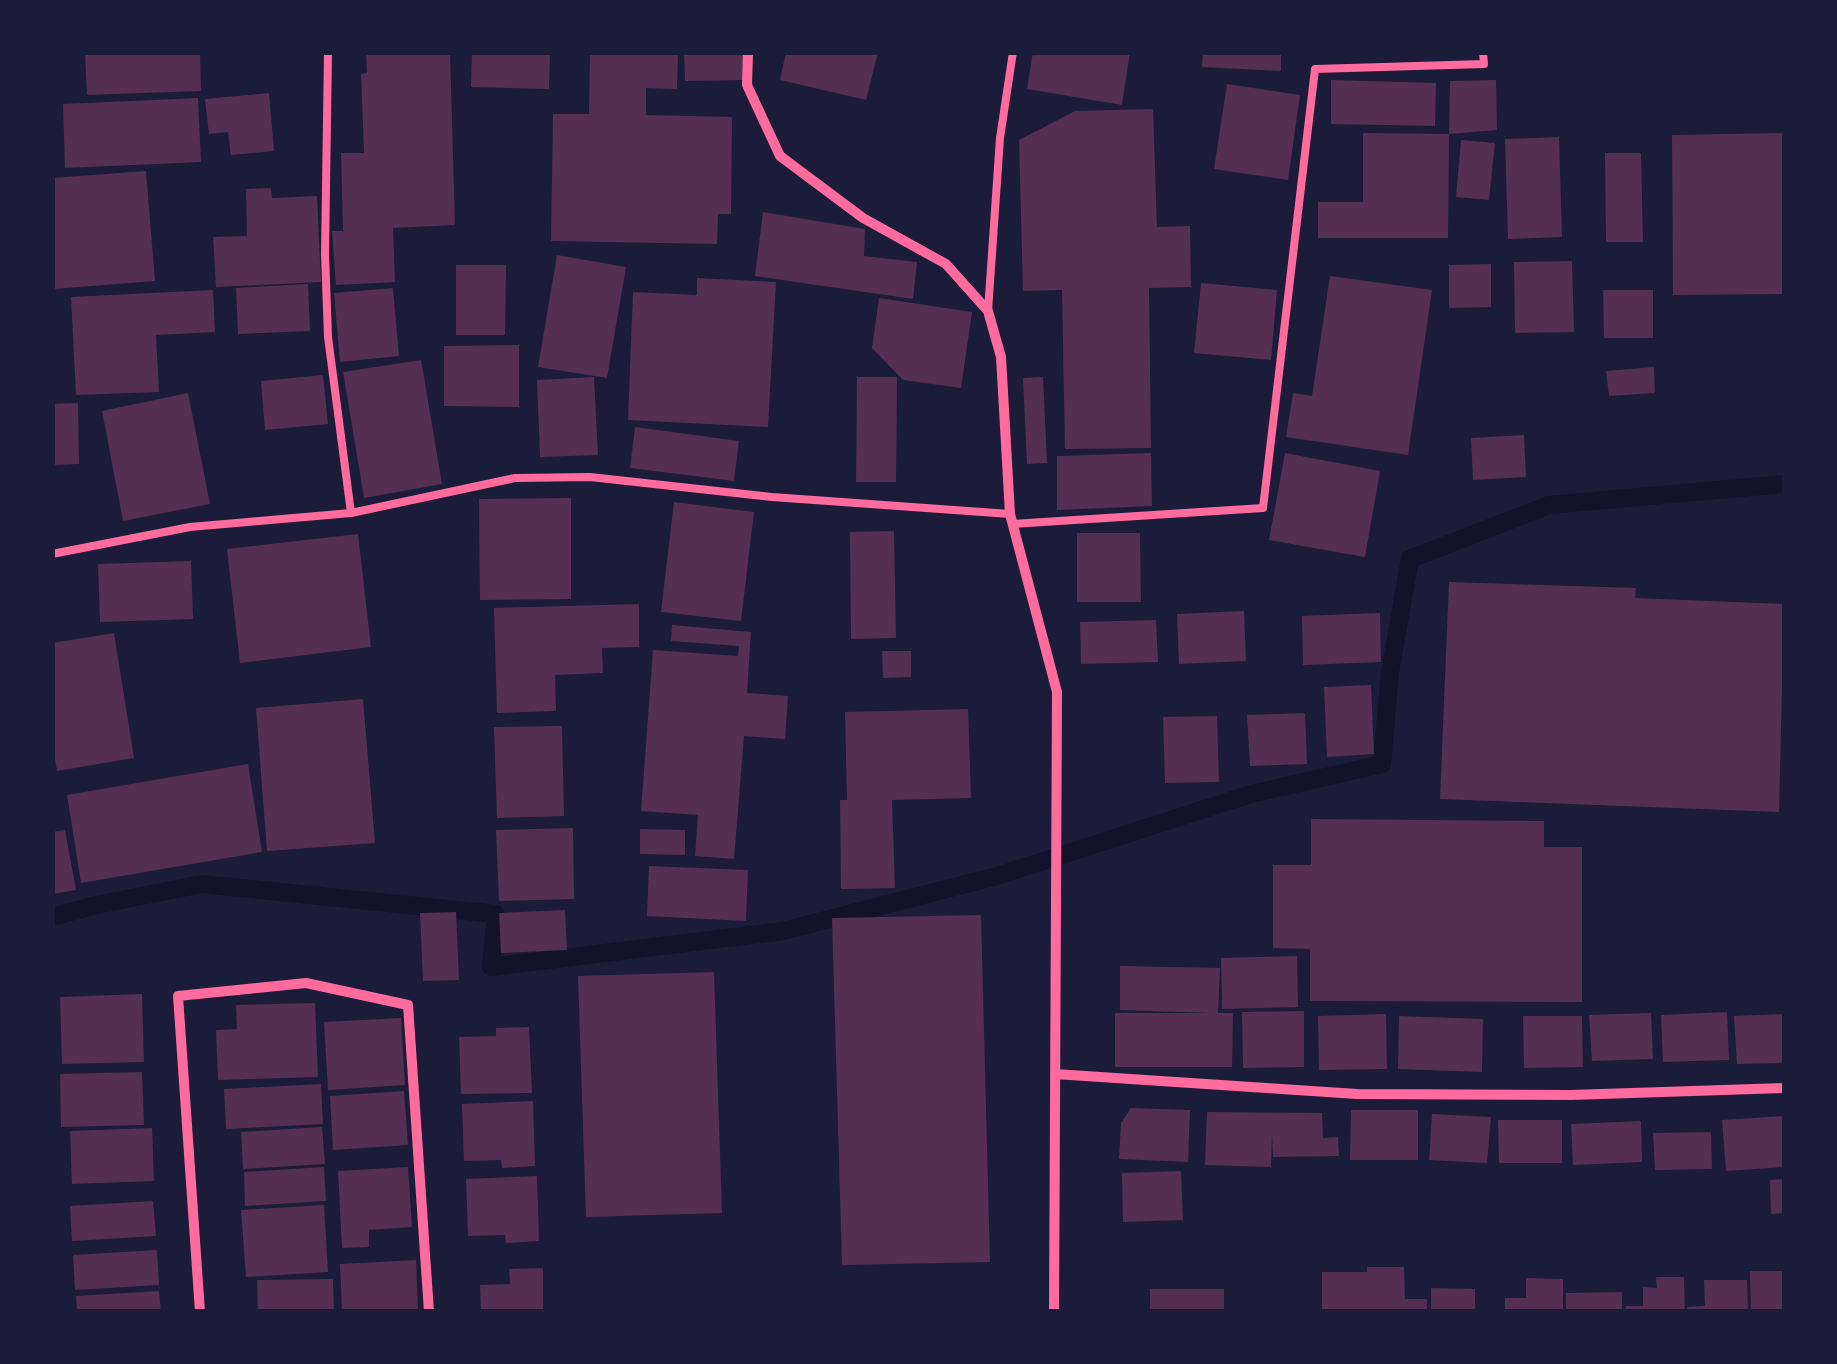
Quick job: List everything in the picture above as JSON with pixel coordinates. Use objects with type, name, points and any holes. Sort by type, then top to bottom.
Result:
[{"type":"street","points":[[748,52],[747,85],[780,156],[863,218],[946,264],[988,310],[1001,357],[1011,519],[1057,692],[1054,1312]]},
{"type":"street","points":[[200,1312],[178,996],[306,983],[408,1005],[429,1312]]},
{"type":"street","points":[[1055,1074],[1358,1094],[1571,1096],[1784,1088]]},
{"type":"lane","points":[[328,52],[328,337],[351,513]]},
{"type":"lane","points":[[988,310],[1000,138],[1013,52]]},
{"type":"lane","points":[[52,554],[190,528],[351,513],[515,478],[590,476],[1011,519],[1263,508],[1315,69],[1484,64],[1483,52]]},
{"type":"building","points":[[85,52],[200,52],[201,91],[87,95]]},
{"type":"building","points":[[366,52],[450,52],[455,225],[393,228],[395,282],[336,285],[332,231],[343,231],[341,153],[364,153],[361,74],[367,73]]},
{"type":"building","points":[[472,52],[550,52],[549,89],[471,87]]},
{"type":"building","points":[[590,52],[678,52],[677,89],[646,88],[646,115],[732,117],[731,214],[718,214],[717,244],[551,241],[553,114],[589,114]]},
{"type":"building","points":[[684,52],[743,52],[743,80],[685,81]]},
{"type":"building","points":[[786,52],[878,52],[866,100],[780,80]]},
{"type":"building","points":[[1033,52],[1130,52],[1122,105],[1027,89]]},
{"type":"building","points":[[1203,52],[1281,52],[1281,71],[1202,67]]},
{"type":"building","points":[[1331,80],[1436,83],[1435,126],[1331,124]]},
{"type":"building","points":[[1496,80],[1497,130],[1449,134],[1450,81]]},
{"type":"building","points":[[1227,84],[1300,95],[1288,180],[1214,169]]},
{"type":"building","points":[[269,93],[274,151],[231,155],[228,132],[209,134],[205,99]]},
{"type":"building","points":[[198,98],[201,162],[65,168],[63,104]]},
{"type":"building","points":[[1153,109],[1157,227],[1190,226],[1191,287],[1149,288],[1151,448],[1065,449],[1062,290],[1023,291],[1019,140],[1075,111]]},
{"type":"building","points":[[1363,133],[1449,134],[1448,238],[1318,238],[1318,202],[1363,202]]},
{"type":"building","points":[[1784,133],[1784,294],[1673,295],[1672,135]]},
{"type":"building","points":[[1559,137],[1562,237],[1508,239],[1505,139]]},
{"type":"building","points":[[1461,140],[1495,143],[1489,200],[1456,197]]},
{"type":"building","points":[[1605,153],[1641,153],[1643,242],[1606,242]]},
{"type":"building","points":[[146,171],[155,281],[53,289],[52,178]]},
{"type":"building","points":[[271,188],[272,198],[317,196],[321,282],[216,287],[213,237],[247,236],[246,189]]},
{"type":"building","points":[[763,212],[865,229],[864,256],[917,262],[913,299],[755,276]]},
{"type":"building","points":[[557,255],[626,267],[607,378],[538,367]]},
{"type":"building","points":[[1572,261],[1574,332],[1515,333],[1514,262]]},
{"type":"building","points":[[1491,264],[1491,307],[1449,308],[1449,265]]},
{"type":"building","points":[[456,265],[506,265],[505,335],[456,335]]},
{"type":"building","points":[[1330,276],[1432,290],[1408,455],[1286,437],[1293,393],[1312,396]]},
{"type":"building","points":[[697,278],[776,282],[768,427],[628,420],[633,292],[697,295]]},
{"type":"building","points":[[1201,283],[1277,290],[1271,360],[1194,353]]},
{"type":"building","points":[[308,284],[310,331],[238,334],[236,288]]},
{"type":"building","points":[[393,288],[399,356],[340,362],[334,293]]},
{"type":"building","points":[[213,290],[215,332],[156,335],[159,392],[76,395],[71,297]]},
{"type":"building","points":[[1603,290],[1653,290],[1653,338],[1604,338]]},
{"type":"building","points":[[879,298],[972,312],[961,388],[903,380],[872,348]]},
{"type":"building","points":[[519,345],[519,407],[444,406],[444,346]]},
{"type":"building","points":[[421,360],[442,484],[364,498],[343,372]]},
{"type":"building","points":[[1654,367],[1655,393],[1609,396],[1606,371]]},
{"type":"building","points":[[323,375],[328,424],[265,430],[261,381]]},
{"type":"building","points":[[594,377],[598,455],[540,457],[537,380]]},
{"type":"building","points":[[857,377],[897,377],[896,482],[856,482]]},
{"type":"building","points":[[1043,377],[1047,463],[1027,464],[1023,378]]},
{"type":"building","points":[[188,393],[210,504],[123,521],[102,411]]},
{"type":"building","points":[[78,403],[79,464],[52,465],[52,404]]},
{"type":"building","points":[[635,427],[739,441],[734,481],[630,468]]},
{"type":"building","points":[[1524,435],[1526,477],[1473,480],[1471,438]]},
{"type":"building","points":[[1151,453],[1152,506],[1057,510],[1057,456]]},
{"type":"building","points":[[1285,453],[1380,471],[1365,557],[1269,540]]},
{"type":"building","points":[[571,498],[571,599],[480,600],[479,499]]},
{"type":"building","points":[[674,502],[754,512],[741,621],[661,612]]},
{"type":"building","points":[[894,531],[896,638],[851,639],[850,532]]},
{"type":"building","points":[[1077,533],[1140,533],[1141,602],[1077,602]]},
{"type":"building","points":[[358,534],[371,647],[240,663],[227,549]]},
{"type":"building","points":[[191,561],[193,619],[100,622],[98,564]]},
{"type":"building","points":[[1449,582],[1636,588],[1635,598],[1784,604],[1779,812],[1440,799]]},
{"type":"building","points":[[639,604],[639,647],[602,648],[603,673],[555,675],[556,711],[497,713],[494,608]]},
{"type":"building","points":[[1244,611],[1246,661],[1179,664],[1177,614]]},
{"type":"building","points":[[1380,613],[1381,662],[1303,665],[1302,616]]},
{"type":"building","points":[[1156,620],[1158,662],[1081,664],[1080,622]]},
{"type":"building","points":[[672,625],[751,632],[747,693],[788,696],[785,739],[744,736],[734,859],[695,856],[698,815],[641,811],[653,650],[738,656],[739,646],[671,641]]},
{"type":"building","points":[[114,633],[134,758],[57,771],[52,741],[52,643]]},
{"type":"building","points":[[882,651],[911,651],[911,677],[883,678]]},
{"type":"building","points":[[1371,685],[1374,754],[1327,757],[1324,687]]},
{"type":"building","points":[[363,699],[375,843],[267,851],[256,708]]},
{"type":"building","points":[[968,709],[971,798],[892,800],[895,888],[841,889],[840,800],[847,800],[845,712]]},
{"type":"building","points":[[1305,713],[1307,764],[1250,766],[1247,715]]},
{"type":"building","points":[[1217,716],[1219,782],[1165,783],[1163,717]]},
{"type":"building","points":[[562,726],[564,816],[497,818],[494,727]]},
{"type":"building","points":[[248,764],[262,852],[81,883],[67,795]]},
{"type":"building","points":[[1311,819],[1544,821],[1544,847],[1582,847],[1582,1002],[1310,1001],[1310,949],[1273,948],[1273,865],[1311,865]]},
{"type":"building","points":[[573,828],[574,899],[499,901],[496,830]]},
{"type":"building","points":[[640,829],[685,830],[685,855],[640,854]]},
{"type":"building","points":[[65,830],[76,890],[52,894],[52,832]]},
{"type":"building","points":[[649,866],[748,870],[746,921],[647,916]]},
{"type":"building","points":[[565,910],[567,950],[501,953],[499,913]]},
{"type":"building","points":[[456,912],[459,980],[423,981],[420,913]]},
{"type":"building","points":[[981,915],[990,1262],[842,1265],[832,918]]},
{"type":"building","points":[[1297,956],[1298,1007],[1222,1009],[1221,958]]},
{"type":"building","points":[[1120,966],[1220,968],[1218,1013],[1233,1013],[1232,1067],[1115,1067],[1115,1013],[1210,1013],[1120,1010]]},
{"type":"building","points":[[714,972],[722,1213],[586,1217],[578,976]]},
{"type":"building","points":[[142,994],[144,1062],[62,1064],[60,997]]},
{"type":"building","points":[[315,1003],[318,1077],[218,1080],[216,1030],[237,1029],[236,1005]]},
{"type":"building","points":[[1304,1011],[1304,1067],[1243,1068],[1242,1012]]},
{"type":"building","points":[[1727,1012],[1729,1060],[1663,1062],[1661,1015]]},
{"type":"building","points":[[1651,1013],[1653,1059],[1592,1061],[1589,1015]]},
{"type":"building","points":[[1386,1014],[1387,1069],[1319,1070],[1318,1016]]},
{"type":"building","points":[[1784,1014],[1784,1063],[1737,1064],[1734,1016]]},
{"type":"building","points":[[1399,1016],[1483,1019],[1482,1072],[1398,1069]]},
{"type":"building","points":[[1523,1016],[1582,1016],[1583,1067],[1524,1068]]},
{"type":"building","points":[[401,1018],[405,1085],[328,1090],[324,1022]]},
{"type":"building","points":[[529,1027],[532,1093],[461,1094],[459,1037],[496,1036],[496,1028]]},
{"type":"building","points":[[142,1072],[144,1125],[61,1127],[60,1074]]},
{"type":"building","points":[[321,1084],[323,1124],[226,1129],[224,1089]]},
{"type":"building","points":[[404,1091],[408,1145],[333,1150],[330,1096]]},
{"type":"building","points":[[533,1101],[535,1166],[502,1168],[501,1160],[464,1161],[462,1104]]},
{"type":"building","points":[[1131,1108],[1190,1110],[1188,1162],[1119,1159],[1121,1123]]},
{"type":"building","points":[[1351,1110],[1418,1110],[1418,1160],[1350,1160]]},
{"type":"building","points":[[1207,1112],[1322,1113],[1323,1138],[1338,1137],[1339,1156],[1273,1157],[1272,1133],[1271,1167],[1205,1165]]},
{"type":"building","points":[[1432,1114],[1491,1117],[1487,1163],[1429,1160]]},
{"type":"building","points":[[1783,1116],[1784,1167],[1726,1171],[1722,1120]]},
{"type":"building","points":[[1498,1120],[1562,1120],[1562,1163],[1499,1163]]},
{"type":"building","points":[[1641,1121],[1642,1162],[1573,1165],[1571,1124]]},
{"type":"building","points":[[322,1127],[325,1164],[243,1169],[241,1132]]},
{"type":"building","points":[[152,1128],[154,1181],[72,1184],[70,1131]]},
{"type":"building","points":[[1711,1132],[1712,1169],[1655,1170],[1653,1133]]},
{"type":"building","points":[[324,1167],[326,1201],[245,1206],[244,1172]]},
{"type":"building","points":[[408,1167],[412,1227],[369,1230],[369,1247],[342,1248],[338,1171]]},
{"type":"building","points":[[1181,1171],[1183,1220],[1123,1222],[1122,1173]]},
{"type":"building","points":[[537,1176],[539,1241],[506,1243],[505,1235],[468,1236],[466,1179]]},
{"type":"building","points":[[1784,1179],[1784,1213],[1771,1214],[1770,1180]]},
{"type":"building","points":[[153,1201],[156,1236],[72,1241],[70,1206]]},
{"type":"building","points":[[324,1205],[328,1272],[246,1277],[241,1210]]},
{"type":"building","points":[[157,1250],[159,1285],[75,1290],[73,1255]]},
{"type":"building","points":[[416,1260],[418,1312],[342,1312],[340,1264]]},
{"type":"building","points":[[1367,1267],[1404,1267],[1405,1299],[1427,1299],[1427,1312],[1322,1312],[1322,1272],[1367,1272]]},
{"type":"building","points":[[543,1268],[543,1312],[481,1312],[480,1285],[510,1284],[509,1269]]},
{"type":"building","points":[[1750,1271],[1784,1271],[1784,1312],[1751,1312]]},
{"type":"building","points":[[1656,1277],[1684,1277],[1685,1312],[1626,1312],[1626,1306],[1643,1306],[1643,1287],[1657,1288]]},
{"type":"building","points":[[1526,1278],[1563,1279],[1563,1312],[1505,1312],[1505,1298],[1526,1298]]},
{"type":"building","points":[[333,1279],[334,1312],[258,1312],[257,1280]]},
{"type":"building","points":[[1704,1280],[1747,1280],[1748,1312],[1687,1312],[1687,1307],[1705,1306]]},
{"type":"building","points":[[1431,1288],[1475,1289],[1475,1312],[1431,1312]]},
{"type":"building","points":[[1150,1289],[1224,1289],[1224,1312],[1150,1312]]},
{"type":"building","points":[[159,1291],[161,1312],[77,1312],[76,1296]]},
{"type":"building","points":[[1622,1292],[1622,1312],[1566,1312],[1566,1293]]},
{"type":"waterway","points":[[52,917],[202,884],[496,914],[491,967],[783,931],[997,876],[1251,794],[1382,764],[1390,672],[1410,559],[1549,505],[1784,484]]}]
